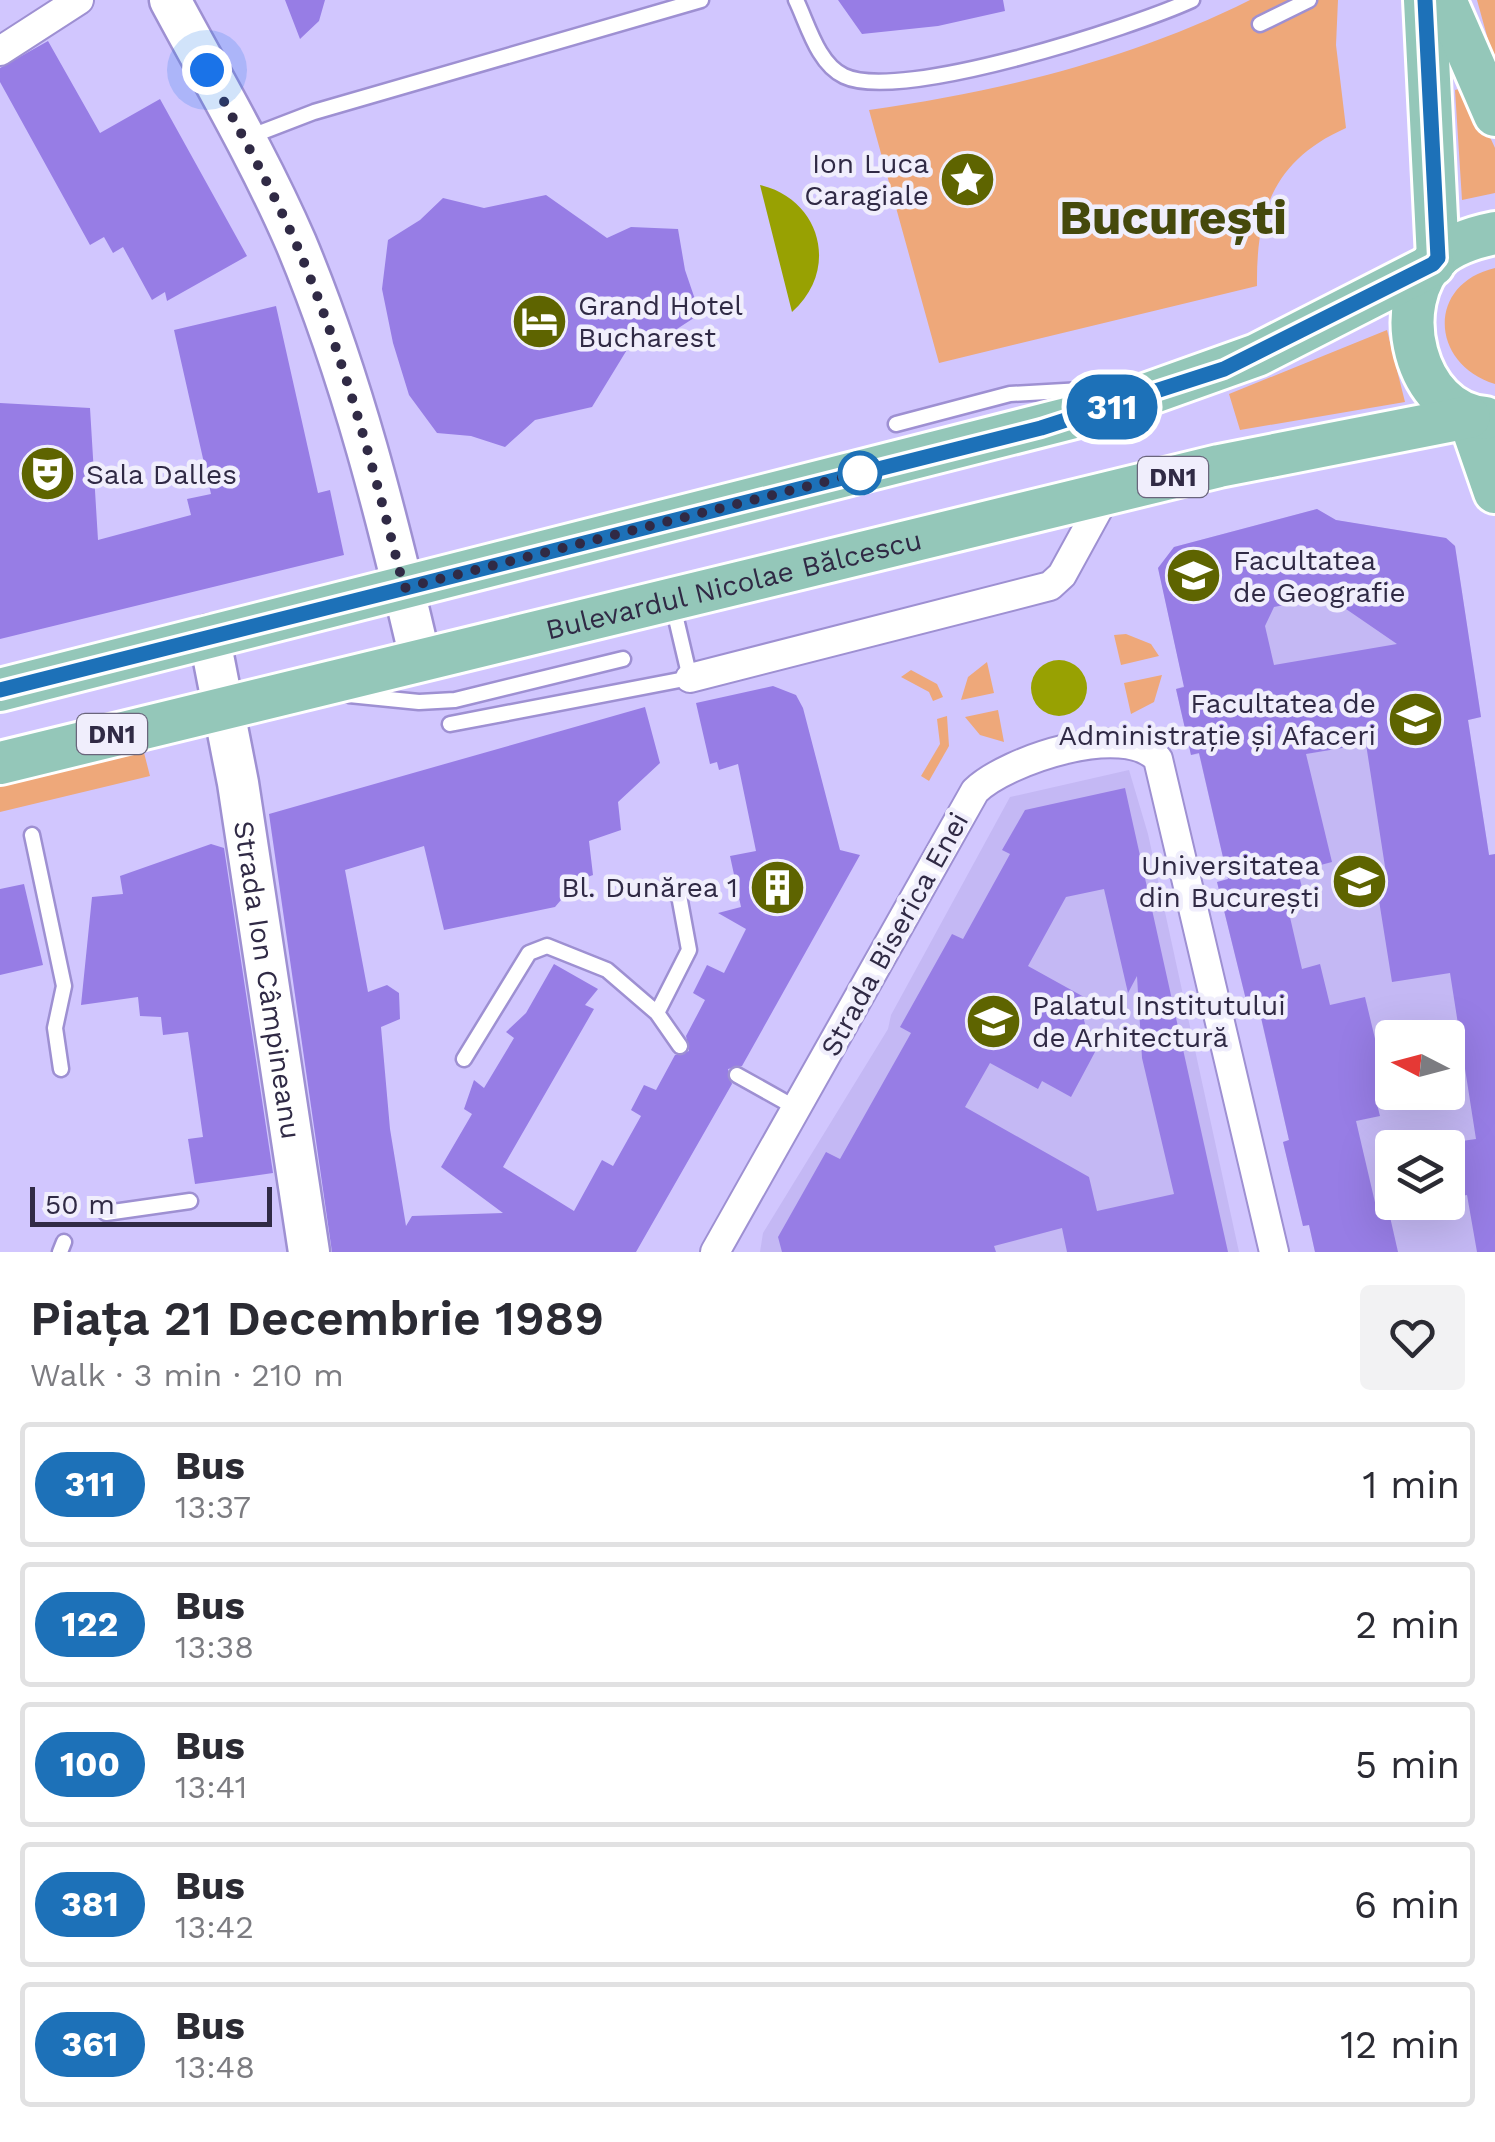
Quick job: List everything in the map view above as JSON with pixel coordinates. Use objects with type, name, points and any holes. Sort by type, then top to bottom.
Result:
[{"type":"main road","points":[[1424,0],[1436,261],[1420,284],[1413,311],[1413,338],[1430,382],[1482,418],[1495,492]]},
{"type":"main road","points":[[1445,0],[1495,114]]},
{"type":"main road","points":[[0,690],[1041,428],[1173,388],[1257,355],[1436,261],[1461,242],[1495,233]]},
{"type":"main road","name":"Bulevardul Nicolae Bălcescu","points":[[0,763],[1107,493],[1352,437],[1482,418]]},
{"type":"street","points":[[0,51],[78,0]]},
{"type":"street","points":[[170,0],[244,139],[310,279],[364,432],[420,658]]},
{"type":"street","points":[[690,678],[1050,586],[1062,575],[1107,493]]},
{"type":"street","name":"Strada Ion Câmpineanu","points":[[208,635],[225,706],[310,1252]]},
{"type":"street","name":"Strada Biserica Enei","points":[[715,1252],[975,790],[992,774],[1017,762],[1117,741],[1139,744],[1158,759],[1274,1252]]},
{"type":"lane","points":[[244,139],[314,112],[701,0]]},
{"type":"lane","points":[[796,0],[831,68],[863,82],[960,70],[1064,45],[1192,0]]},
{"type":"lane","points":[[1260,24],[1309,0]]},
{"type":"lane","points":[[896,424],[1023,392],[1173,388]]},
{"type":"lane","points":[[450,724],[690,678],[671,598]]},
{"type":"lane","points":[[296,689],[438,702],[623,659]]},
{"type":"lane","points":[[32,835],[64,986],[55,1028],[61,1070]]},
{"type":"lane","points":[[657,1013],[690,950],[678,890]]},
{"type":"lane","points":[[464,1058],[530,953],[547,946],[607,970],[657,1013],[680,1046]]},
{"type":"lane","points":[[737,1075],[796,1108]]},
{"type":"lane","points":[[106,1213],[190,1201]]},
{"type":"shaded area","points":[[1250,0],[1338,0],[1336,45],[1346,128],[1302,156],[1274,191],[1260,234],[1257,286],[939,363],[869,110],[1016,83],[1064,70],[1158,40]]},
{"type":"shaded area","points":[[1477,0],[1495,0],[1495,65]]},
{"type":"shaded area","points":[[1467,87],[1495,148],[1495,193],[1462,200],[1455,90]]},
{"type":"shaded area","points":[[760,185],[797,205],[810,220],[817,238],[816,276],[807,295],[792,312]]},
{"type":"shaded area","points":[[1495,268],[1495,384],[1474,374],[1458,360],[1448,343],[1445,324],[1448,306],[1457,290],[1473,277]]},
{"type":"shaded area","points":[[1387,330],[1405,402],[1240,430],[1229,394]]},
{"type":"shaded area","name":"Universitatea din București","points":[[1317,509],[1335,520],[1446,538],[1455,546],[1481,717],[1468,720],[1489,855],[1495,1252],[1315,1252],[1309,1225],[1303,1226],[1283,1142],[1289,1140],[1260,1014],[1250,1016],[1217,882],[1228,879],[1199,754],[1191,755],[1176,689],[1184,686],[1158,568],[1174,547]]},
{"type":"shaded area","points":[[1126,634],[1151,644],[1159,656],[1121,665],[1114,635]]},
{"type":"shaded area","points":[[1059,660],[1079,668],[1087,688],[1079,708],[1059,716],[1039,708],[1031,688],[1039,668]]},
{"type":"shaded area","points":[[987,662],[994,693],[961,700],[968,677]]},
{"type":"shaded area","points":[[911,670],[937,684],[943,697],[933,701],[929,692],[901,677]]},
{"type":"shaded area","points":[[1162,675],[1154,702],[1131,714],[1124,683]]},
{"type":"shaded area","points":[[998,710],[1004,742],[980,735],[965,717]]},
{"type":"shaded area","points":[[947,716],[949,746],[929,781],[921,776],[940,744],[937,719]]},
{"type":"shaded area","points":[[141,741],[150,776],[0,812],[0,775]]},
{"type":"shaded area","points":[[1129,770],[1148,834],[1239,1252],[760,1252],[763,1233],[888,1029],[891,1015],[1010,797]]},
{"type":"building","points":[[285,0],[325,0],[319,21],[300,39]]},
{"type":"building","points":[[838,0],[1003,0],[1005,11],[938,26],[862,34]]},
{"type":"building","points":[[48,41],[100,133],[160,99],[247,256],[167,301],[165,292],[152,300],[123,247],[113,253],[104,237],[90,245],[0,82],[0,68]]},
{"type":"building","name":"Grand Hotel Bucharest","points":[[546,195],[607,238],[631,227],[678,229],[685,270],[700,314],[660,340],[636,335],[592,407],[535,420],[505,447],[471,436],[437,433],[409,395],[393,343],[382,289],[388,240],[420,220],[443,198],[484,208]]},
{"type":"building","points":[[276,306],[318,493],[330,490],[344,555],[0,639],[0,403],[90,408],[98,540],[191,515],[187,499],[211,494],[174,330]]},
{"type":"building","name":"Universitatea din București","points":[[1317,509],[1336,520],[1446,538],[1455,546],[1481,717],[1468,720],[1489,855],[1495,854],[1495,1252],[1477,1252],[1465,1195],[1465,1141],[1476,1139],[1465,1069],[1465,1020],[1457,1020],[1450,973],[1392,982],[1377,888],[1388,886],[1366,744],[1306,754],[1332,862],[1298,871],[1304,896],[1286,900],[1302,969],[1320,964],[1330,1005],[1365,997],[1375,1039],[1375,1110],[1380,1116],[1356,1121],[1375,1202],[1375,1220],[1391,1220],[1398,1252],[1315,1252],[1309,1225],[1303,1226],[1283,1142],[1289,1140],[1260,1013],[1250,1016],[1217,882],[1228,879],[1199,753],[1191,755],[1176,689],[1184,687],[1158,568],[1174,547]],"holes":[[[1335,595],[1346,609],[1397,644],[1274,665],[1265,626],[1274,607]]]},
{"type":"building","points":[[773,686],[796,695],[803,708],[840,850],[860,855],[742,1066],[728,1069],[732,1084],[636,1252],[332,1252],[269,814],[645,707],[660,763],[618,802],[621,830],[589,841],[593,875],[577,881],[555,907],[444,930],[424,846],[345,870],[368,992],[387,985],[399,993],[400,1019],[381,1027],[390,1129],[406,1226],[412,1216],[503,1213],[441,1167],[472,1114],[464,1109],[474,1080],[484,1088],[514,1038],[506,1032],[526,1013],[554,964],[598,989],[585,1005],[594,1009],[503,1167],[574,1211],[602,1160],[613,1166],[641,1116],[631,1110],[644,1085],[656,1090],[675,1055],[689,1051],[686,1036],[705,1000],[693,993],[707,965],[724,973],[746,929],[718,913],[741,907],[730,856],[756,851],[738,764],[719,770],[717,762],[710,764],[696,703]]},
{"type":"building","points":[[1125,788],[1228,1252],[1067,1252],[1062,1228],[994,1246],[996,1252],[782,1252],[778,1237],[826,1152],[840,1159],[911,1033],[900,1027],[952,934],[963,939],[1010,854],[1002,850],[1025,810]],"holes":[[[1104,889],[1128,993],[1137,976],[1142,1058],[1174,1194],[1097,1211],[1089,1177],[965,1107],[990,1063],[1038,1089],[1042,1081],[1071,1097],[1103,1037],[1086,1028],[1080,1004],[1084,997],[1028,966],[1066,897]]]},
{"type":"building","points":[[211,844],[224,848],[273,1173],[195,1184],[188,1139],[203,1137],[188,1032],[163,1035],[161,1017],[140,1016],[138,997],[81,1005],[92,897],[123,894],[120,876]]},
{"type":"building","points":[[24,884],[43,965],[0,975],[0,889]]},
{"type":"bus line","name":"311","points":[[0,690],[1041,428],[1173,388],[1257,355],[1438,258],[1425,0]]},
{"type":"place","name":"Ion Luca Caragiale","points":[[968,179]]},
{"type":"place","name":"Grand Hotel Bucharest","points":[[539,321]]},
{"type":"place","name":"Sala Dalles","points":[[47,474]]},
{"type":"place","name":"Facultatea de Geografie","points":[[1194,576]]},
{"type":"place","name":"Facultatea de Administrație și Afaceri","points":[[1415,719]]},
{"type":"place","name":"Universitatea din București","points":[[1359,881]]},
{"type":"place","name":"Bl. Dunărea 1","points":[[777,887]]},
{"type":"place","name":"Palatul Institutului de Arhitectură","points":[[993,1021]]},
{"type":"district","name":"București","points":[[1173,217]]},
{"type":"route","points":[[207,70],[269,186],[310,279],[364,432],[404,588],[860,473]]}]
